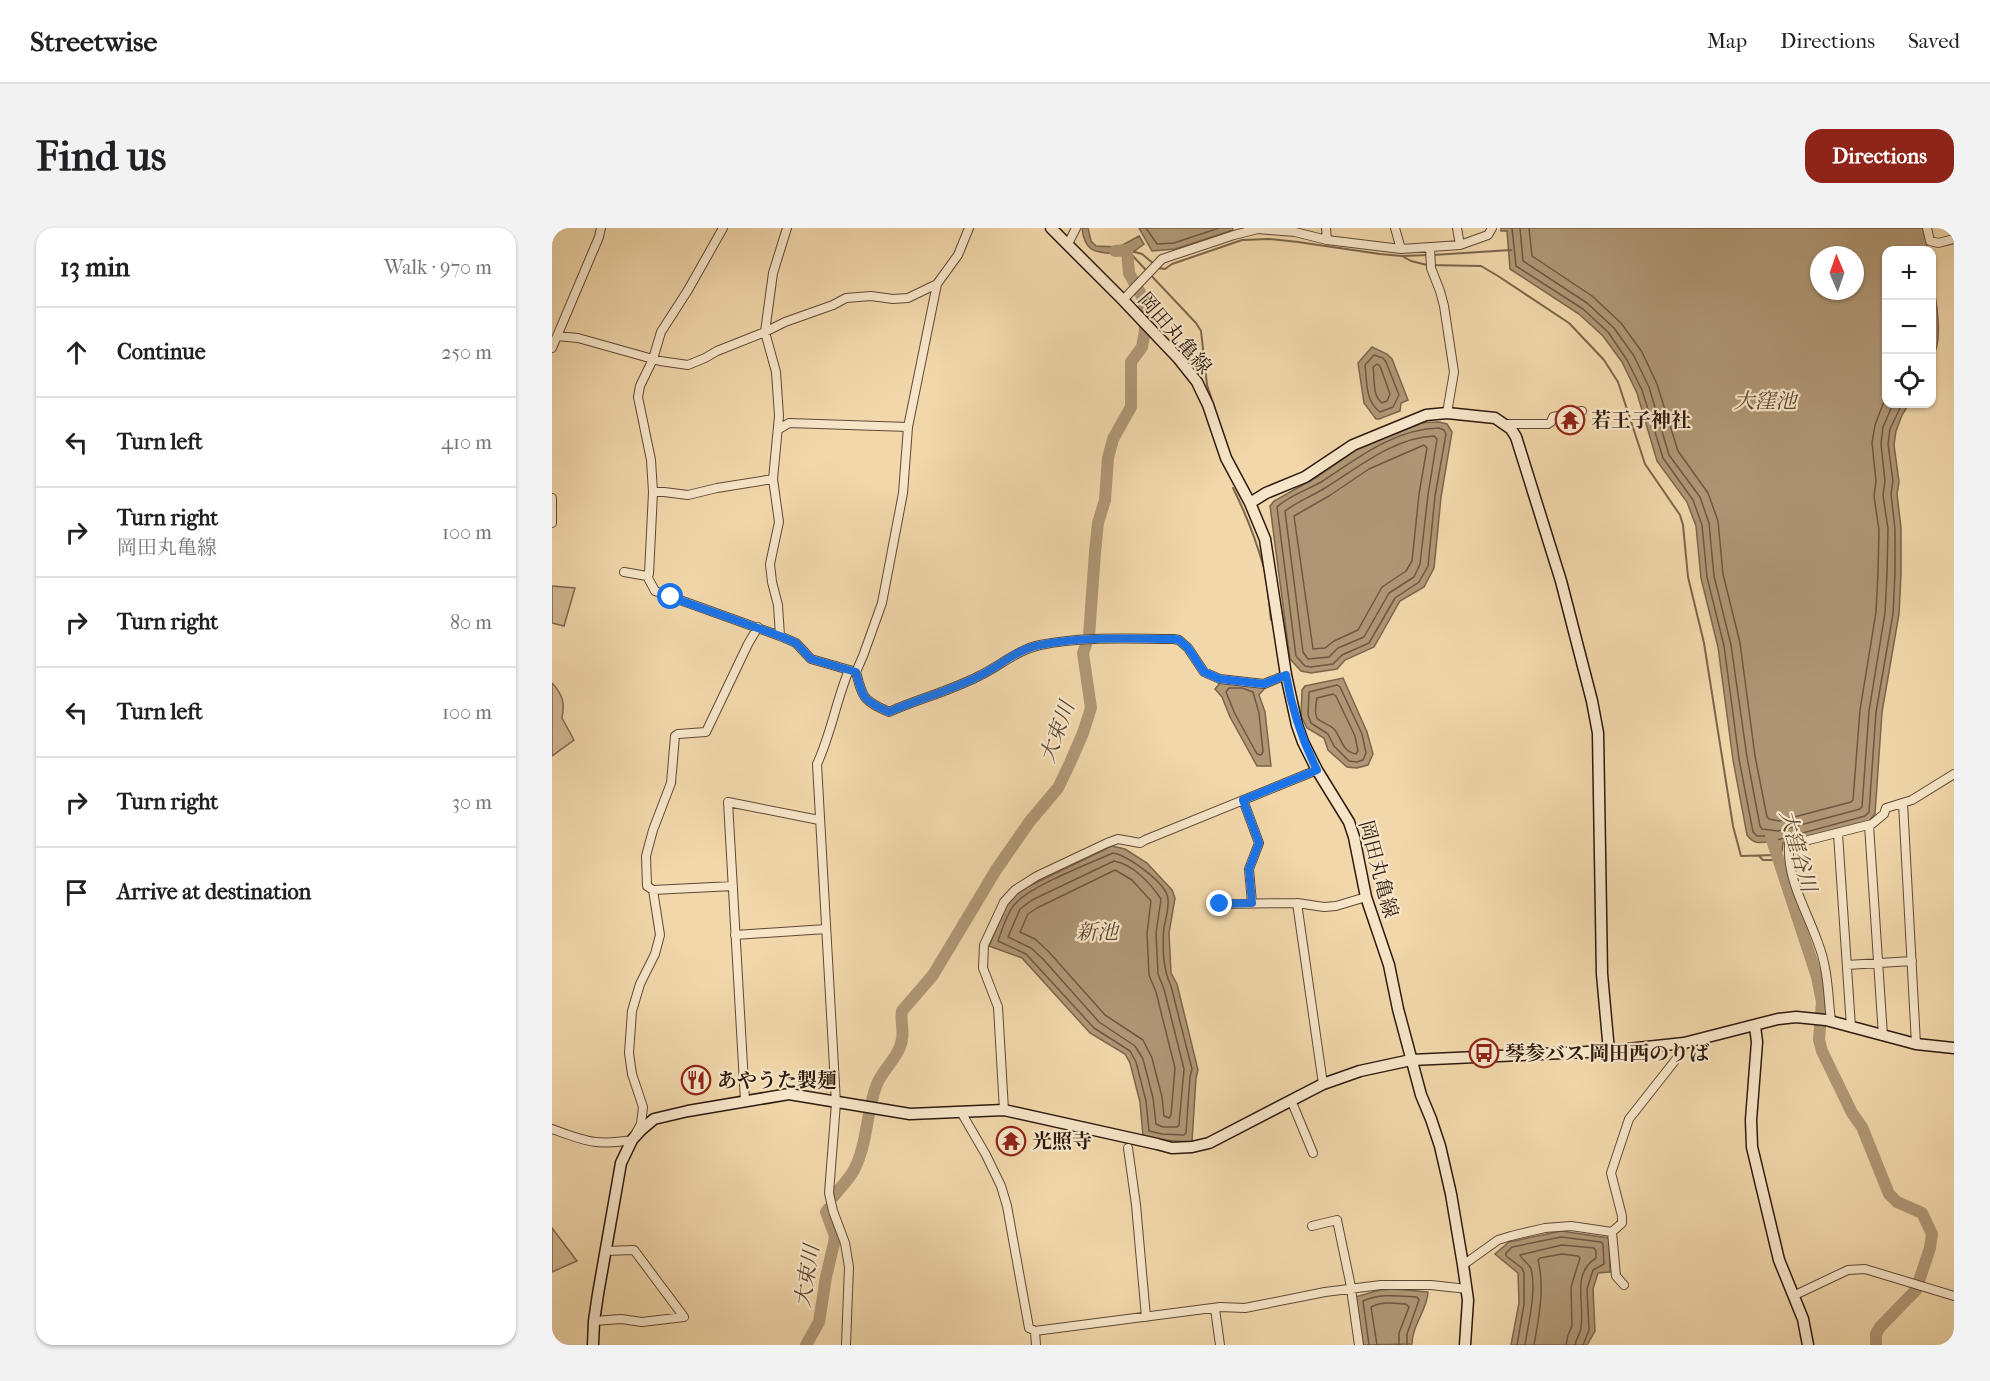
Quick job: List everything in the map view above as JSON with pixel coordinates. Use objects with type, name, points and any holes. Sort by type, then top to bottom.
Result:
[{"type":"street","points":[[552,348],[601,228]]},
{"type":"street","points":[[647,576],[651,542],[651,460],[638,397],[640,386],[654,359],[662,332],[723,228]]},
{"type":"street","points":[[780,636],[778,605],[770,564],[779,522],[773,479],[779,429],[776,372],[765,332],[773,273],[787,228]]},
{"type":"street","points":[[846,1345],[849,1267],[845,1243],[829,1194],[836,1103],[817,764],[827,740],[839,692],[863,656],[882,603],[903,493],[908,427],[937,284],[958,255],[969,228]]},
{"type":"street","name":"岡田丸亀線","points":[[1051,228],[1123,300],[1197,382],[1208,405],[1226,459],[1250,503],[1265,539],[1286,675],[1297,725],[1317,770],[1349,822],[1366,897],[1389,965],[1411,1060],[1440,1146],[1464,1265],[1468,1300],[1465,1345]]},
{"type":"street","points":[[1068,244],[1076,228]]},
{"type":"street","points":[[1326,228],[1327,240]]},
{"type":"street","points":[[1395,228],[1401,249]]},
{"type":"street","points":[[1457,228],[1460,246]]},
{"type":"street","points":[[1123,300],[1162,259],[1234,235],[1258,230],[1295,232],[1327,240],[1401,249],[1431,258],[1488,235],[1492,228]]},
{"type":"street","points":[[1927,228],[1930,241],[1938,243],[1954,239]]},
{"type":"street","points":[[1431,258],[1444,306],[1454,372],[1448,413]]},
{"type":"street","points":[[557,336],[578,338],[654,359],[688,364],[846,298],[871,296],[893,299],[908,298],[937,284]]},
{"type":"street","points":[[1506,424],[1548,424],[1552,417],[1582,411]]},
{"type":"street","points":[[1250,503],[1266,493],[1305,477],[1353,445],[1435,413],[1495,418],[1512,429],[1561,581],[1598,733],[1602,974],[1609,1051]]},
{"type":"street","points":[[779,429],[789,423],[908,427]]},
{"type":"street","points":[[652,492],[688,495],[773,479]]},
{"type":"street","points":[[552,498],[552,523]]},
{"type":"street","points":[[624,572],[647,576]]},
{"type":"street","points":[[647,576],[655,591],[758,627],[796,643],[811,659],[852,671]]},
{"type":"street","points":[[733,886],[653,890],[647,886],[646,856],[653,830],[671,783],[675,736],[706,732],[758,627]]},
{"type":"street","points":[[852,671],[862,695],[874,705],[889,712],[978,677],[1004,660],[1029,648],[1087,640],[1174,639],[1179,640],[1188,648],[1204,672],[1220,679],[1264,684],[1286,675]]},
{"type":"street","points":[[1004,1110],[998,1007],[985,978],[982,956],[984,945],[1004,902],[1015,890],[1037,876],[1107,843],[1118,839],[1140,843],[1317,770]]},
{"type":"street","points":[[1825,1020],[1824,963],[1819,943],[1803,907],[1788,861],[1789,845],[1869,825],[1884,814],[1886,808],[1912,800],[1954,774]]},
{"type":"street","points":[[1243,800],[1259,843],[1249,869],[1252,903]]},
{"type":"street","points":[[744,1101],[728,802],[819,820]]},
{"type":"street","points":[[1903,802],[1916,1044]]},
{"type":"street","points":[[1869,825],[1883,1036]]},
{"type":"street","points":[[1838,834],[1851,1027]]},
{"type":"street","points":[[593,1345],[594,1321],[621,1163],[641,1124],[643,1107],[632,1074],[629,1053],[632,1011],[640,984],[655,954],[660,935],[653,890]]},
{"type":"street","points":[[1220,904],[1297,903],[1324,907],[1336,906],[1366,897]]},
{"type":"street","points":[[1297,903],[1323,1084]]},
{"type":"street","points":[[735,935],[826,929]]},
{"type":"street","points":[[1846,965],[1912,961]]},
{"type":"street","points":[[552,1130],[589,1142],[607,1144],[632,1140],[654,1119],[789,1094],[910,1114],[1004,1110],[1172,1148],[1192,1147],[1225,1136],[1323,1084],[1360,1071],[1411,1060],[1609,1051],[1684,1043],[1786,1018],[1825,1020],[1916,1044],[1954,1048]]},
{"type":"street","points":[[1755,1026],[1757,1042],[1751,1120],[1752,1147],[1775,1244],[1803,1319],[1808,1345]]},
{"type":"street","points":[[1612,1232],[1622,1223],[1622,1216],[1611,1173],[1629,1119],[1681,1053],[1684,1043]]},
{"type":"street","points":[[1291,1100],[1313,1153]]},
{"type":"street","points":[[961,1112],[1001,1185],[1007,1206],[1029,1328],[1035,1331],[1220,1307],[1245,1308],[1325,1292],[1381,1285],[1431,1285],[1467,1289]]},
{"type":"street","points":[[1128,1148],[1136,1205],[1146,1317]]},
{"type":"street","points":[[1312,1226],[1337,1220],[1351,1289],[1359,1345]]},
{"type":"street","points":[[1464,1265],[1498,1240],[1545,1228],[1571,1226],[1612,1232]]},
{"type":"street","points":[[1612,1232],[1616,1276],[1624,1285]]},
{"type":"street","points":[[594,1321],[621,1319],[642,1322],[684,1317],[634,1250],[605,1251]]},
{"type":"street","points":[[1793,1296],[1848,1270],[1855,1269],[1865,1269],[1954,1296]]},
{"type":"street","points":[[1215,1309],[1220,1345]]},
{"type":"street","points":[[1035,1331],[1036,1345]]},
{"type":"shaded area","points":[[552,586],[575,588],[564,626],[552,623]]},
{"type":"shaded area","points":[[552,683],[561,695],[562,718],[574,740],[552,756]]},
{"type":"shaded area","points":[[552,1228],[577,1261],[552,1272]]},
{"type":"water","points":[[1082,228],[1088,228],[1091,241],[1096,246],[1119,247],[1139,236],[1144,244],[1129,255],[1097,252],[1087,245]]},
{"type":"water","points":[[1139,228],[1232,228],[1233,230],[1175,249],[1152,251]]},
{"type":"water","name":"大窪池","points":[[1501,228],[1923,228],[1927,246],[1882,246],[1882,408],[1906,408],[1896,431],[1894,445],[1899,482],[1897,494],[1901,528],[1899,614],[1882,712],[1875,814],[1869,821],[1783,843],[1782,851],[1772,852],[1770,842],[1760,843],[1747,835],[1733,760],[1718,647],[1701,578],[1696,526],[1687,502],[1657,461],[1637,393],[1622,362],[1603,336],[1579,314],[1510,269],[1507,231],[1501,231]]},
{"type":"water","points":[[1936,303],[1937,309],[1938,342],[1936,350]]},
{"type":"water","points":[[1372,347],[1392,359],[1408,400],[1401,403],[1400,411],[1379,419],[1376,419],[1364,403],[1358,363]]},
{"type":"water","points":[[1415,423],[1447,424],[1452,432],[1441,497],[1434,568],[1424,587],[1400,601],[1374,647],[1345,660],[1337,669],[1311,673],[1301,671],[1290,659],[1270,506],[1274,501],[1317,477],[1357,449]]},
{"type":"water","points":[[1343,678],[1367,732],[1373,754],[1368,765],[1357,768],[1347,767],[1328,750],[1324,738],[1307,728],[1301,716],[1302,690],[1305,686]]},
{"type":"water","points":[[1220,683],[1255,685],[1265,688],[1259,695],[1265,712],[1271,766],[1257,766],[1230,717],[1222,697],[1215,689]]},
{"type":"water","name":"新池","points":[[1112,846],[1125,849],[1147,863],[1172,890],[1175,898],[1169,933],[1171,973],[1177,984],[1198,1070],[1192,1142],[1143,1136],[1140,1102],[1130,1063],[1125,1054],[1090,1033],[1022,958],[989,946],[1009,900],[1025,888]]},
{"type":"water","points":[[1561,1231],[1609,1238],[1610,1272],[1598,1273],[1593,1289],[1595,1331],[1587,1345],[1511,1345],[1519,1303],[1518,1273],[1495,1254],[1509,1242]]},
{"type":"water","points":[[1393,1289],[1428,1292],[1414,1331],[1412,1344],[1363,1345],[1355,1297]]},
{"type":"waterway","points":[[1158,268],[1165,269],[1172,264],[1242,240],[1269,239],[1380,254],[1428,255]]},
{"type":"waterway","name":"大束川","points":[[834,1196],[859,1160],[873,1094],[901,1045],[902,1011],[933,975],[996,870],[1030,821],[1058,788],[1083,733],[1091,708],[1083,653],[1089,636],[1098,523],[1105,500],[1108,458],[1113,439],[1131,407],[1131,362],[1142,347],[1145,331],[1144,300],[1129,273],[1127,250],[1115,251]]},
{"type":"waterway","points":[[1433,255],[1511,250]]},
{"type":"waterway","points":[[1131,251],[1142,254],[1154,264]]},
{"type":"waterway","points":[[1129,252],[1201,331],[1207,385],[1215,409]]},
{"type":"waterway","points":[[1402,256],[1427,265],[1481,266],[1569,323],[1604,360],[1618,382],[1645,464],[1680,515],[1683,525],[1688,577],[1704,643],[1733,826],[1741,856],[1777,855]]},
{"type":"waterway","points":[[1233,488],[1258,547],[1264,568],[1271,620]]},
{"type":"waterway","name":"大窪谷川","points":[[1771,837],[1817,977],[1822,1002],[1819,1040],[1822,1051],[1852,1113],[1862,1127],[1889,1194],[1897,1202],[1922,1213],[1932,1234],[1930,1248],[1916,1290],[1880,1327],[1876,1334],[1876,1345]]},
{"type":"waterway","points":[[1760,857],[1763,860],[1773,860],[1777,855]]},
{"type":"waterway","name":"大束川","points":[[806,1345],[819,1322],[834,1243],[835,1236],[826,1212],[828,1209]]},
{"type":"place","name":"若王子神社","points":[[1570,420]]},
{"type":"place","name":"琴参バス 岡田西のりば","points":[[1484,1053]]},
{"type":"place","name":"あやうた製麺","points":[[696,1080]]},
{"type":"place","name":"光照寺","points":[[1011,1141]]},
{"type":"route","points":[[671,597],[758,627],[796,643],[811,659],[856,672],[862,695],[874,705],[889,712],[978,677],[1004,660],[1029,648],[1084,640],[1174,639],[1179,640],[1188,648],[1204,672],[1220,679],[1264,684],[1286,675],[1297,725],[1317,770],[1243,800],[1259,843],[1249,869],[1252,903],[1220,904]]}]
